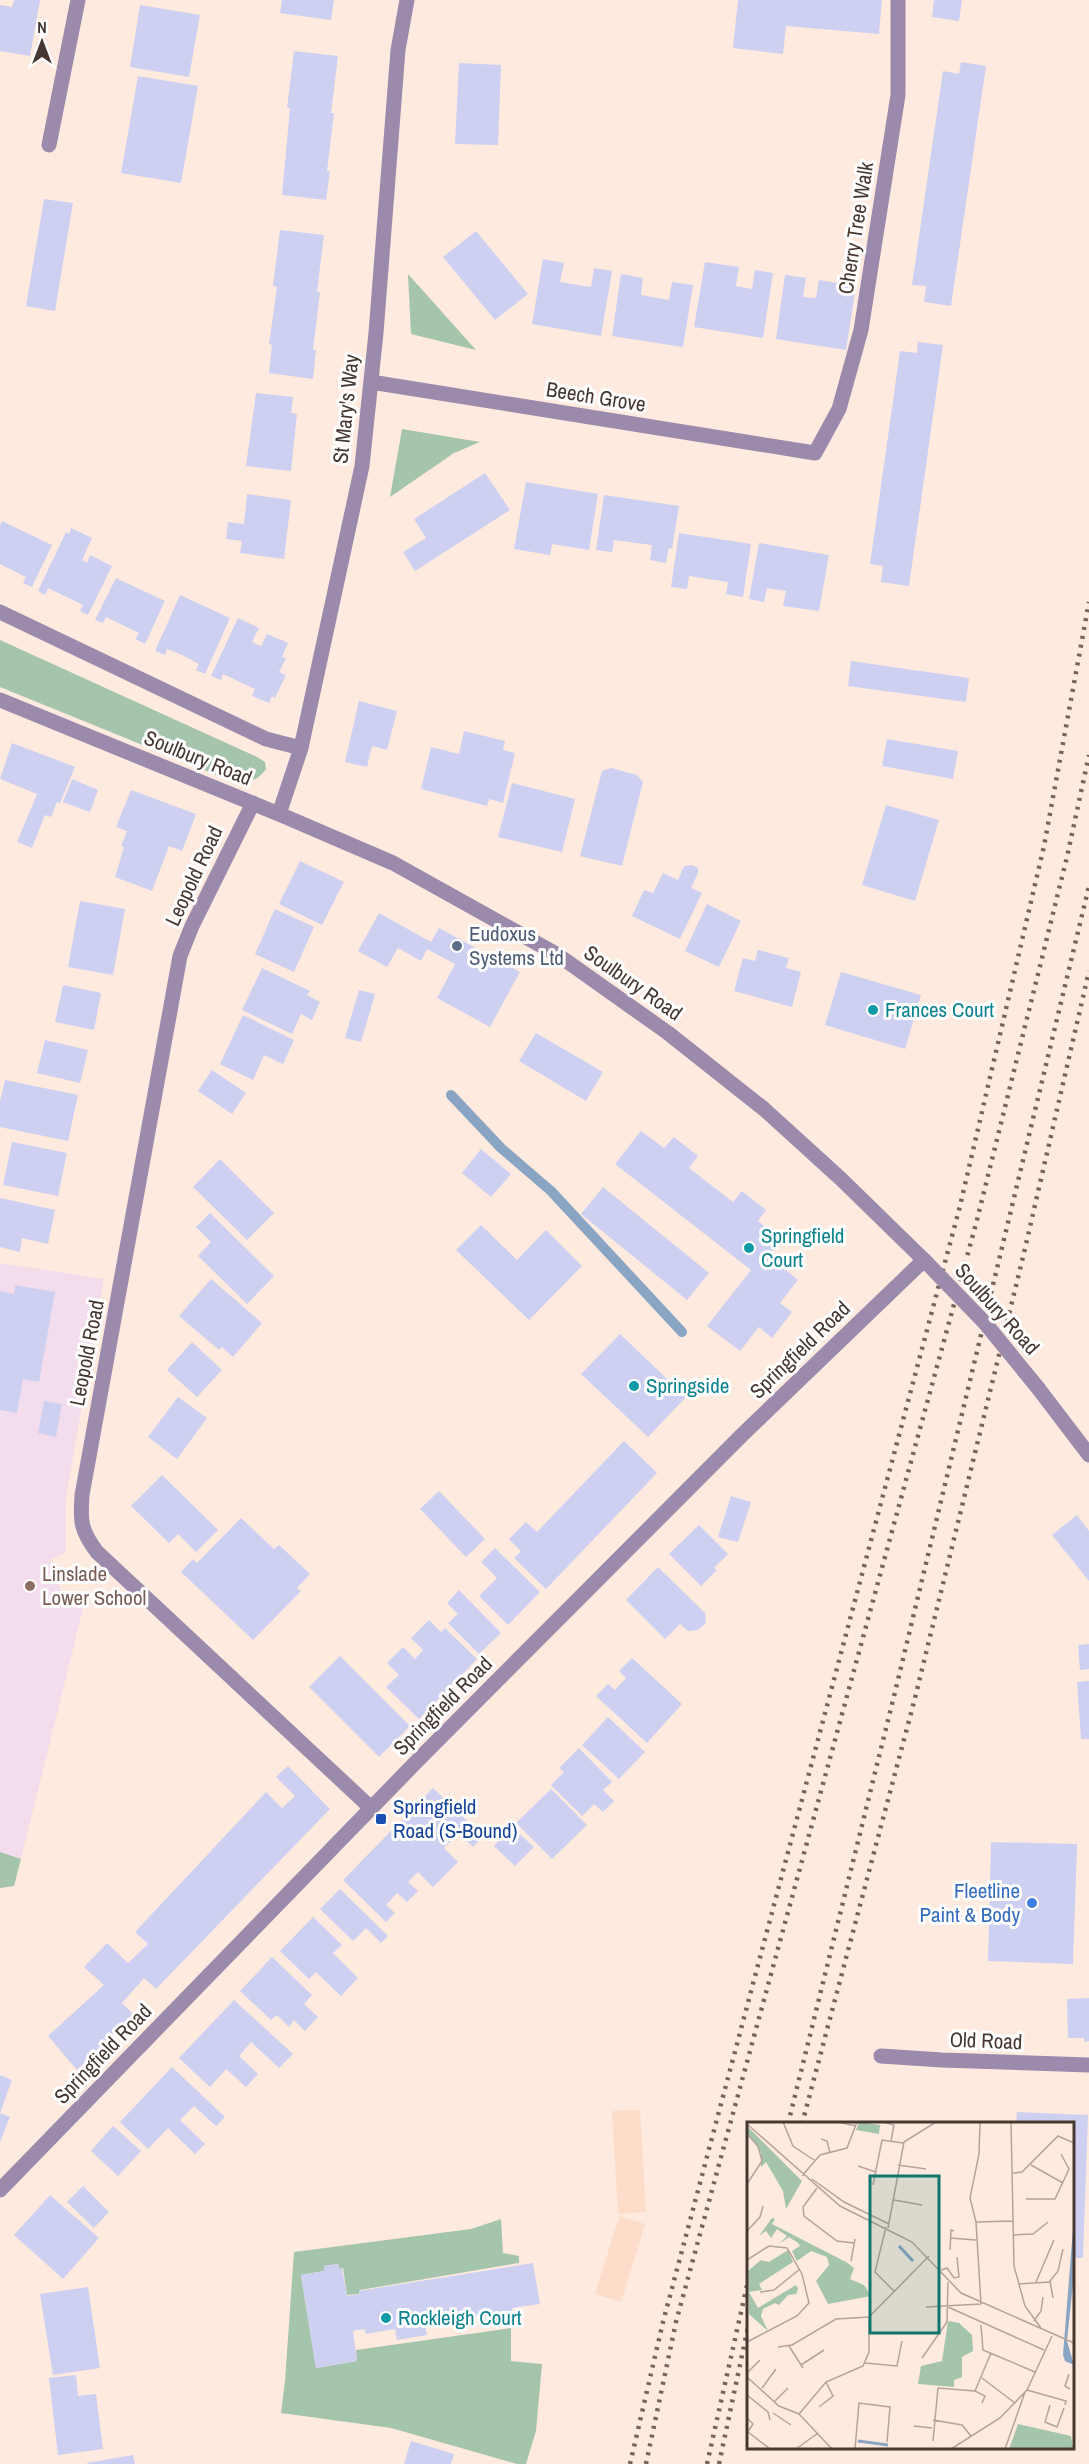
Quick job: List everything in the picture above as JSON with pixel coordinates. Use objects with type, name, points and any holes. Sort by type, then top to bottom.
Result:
[{"type":"street","points":[[49,145],[78,0]]},
{"type":"street","name":"St Mary's Way","points":[[279,814],[301,748],[362,466],[399,50],[407,0]]},
{"type":"street","name":"Cherry Tree Walk","points":[[815,453],[839,409],[861,330],[898,95],[898,0]]},
{"type":"street","name":"Beech Grove","points":[[371,382],[815,453]]},
{"type":"street","name":"Soulbury Road","points":[[0,612],[266,739],[301,748]]},
{"type":"street","name":"Soulbury Road","points":[[0,700],[393,863],[558,955],[668,1033],[764,1110],[911,1246],[985,1323],[1089,1455]]},
{"type":"street","name":"Leopold Road","points":[[253,803],[192,926],[180,956],[82,1495],[81,1512],[84,1536],[97,1552],[371,1808]]},
{"type":"street","name":"Springfield Road","points":[[0,2190],[371,1808],[742,1435],[924,1260]]},
{"type":"street","name":"Old Road","points":[[881,2056],[942,2061],[1089,2065]]},
{"type":"shaded area","name":"Linslade Lower School","points":[[0,1263],[104,1279],[66,1498],[66,1549],[64,1553],[50,1560],[65,1600],[85,1601],[14,1886],[0,1888]]},
{"type":"shaded area","points":[[640,2110],[646,2212],[618,2214],[612,2111]]},
{"type":"shaded area","points":[[619,2216],[645,2224],[621,2302],[595,2294]]},
{"type":"green space","points":[[408,274],[476,350],[411,334]]},
{"type":"green space","points":[[402,429],[480,442],[454,453],[390,497]]},
{"type":"green space","points":[[0,640],[257,757],[265,762],[266,769],[253,780],[236,783],[0,687]]},
{"type":"green space","points":[[0,1852],[21,1859],[14,1886],[0,1888]]},
{"type":"green space","points":[[501,2219],[503,2253],[519,2256],[519,2263],[360,2290],[359,2294],[347,2295],[343,2268],[339,2269],[338,2264],[324,2266],[324,2271],[301,2275],[316,2368],[357,2361],[356,2350],[511,2328],[511,2361],[542,2364],[536,2431],[526,2464],[517,2464],[391,2428],[281,2413],[294,2252],[471,2229]]},
{"type":"building","points":[[14,0],[40,0],[30,56],[0,51],[0,5],[12,7]]},
{"type":"building","points":[[282,0],[334,0],[331,20],[280,13]]},
{"type":"building","points":[[738,0],[882,0],[879,34],[786,26],[783,54],[733,48]]},
{"type":"building","points":[[934,0],[962,0],[959,21],[932,17]]},
{"type":"building","points":[[140,5],[200,15],[189,77],[130,67]]},
{"type":"building","points":[[294,51],[338,56],[331,113],[334,113],[326,200],[282,195],[290,108],[287,108]]},
{"type":"building","points":[[961,62],[986,66],[951,306],[924,302],[926,286],[912,285],[943,71],[959,74]]},
{"type":"building","points":[[459,63],[501,65],[498,145],[455,144]]},
{"type":"building","points":[[138,76],[198,86],[181,183],[121,173]]},
{"type":"building","points":[[44,199],[73,203],[55,311],[26,306]]},
{"type":"building","points":[[280,230],[324,235],[317,292],[320,292],[313,350],[316,350],[313,379],[269,373],[272,345],[269,344],[277,287],[273,286]]},
{"type":"building","points":[[476,231],[528,294],[495,320],[443,257]]},
{"type":"building","points":[[543,259],[564,263],[560,282],[591,287],[594,268],[612,271],[601,336],[532,324]]},
{"type":"building","points":[[705,262],[739,267],[736,286],[752,289],[755,270],[773,273],[763,338],[694,327]]},
{"type":"building","points":[[621,274],[643,278],[641,295],[669,300],[672,282],[693,285],[683,347],[612,336]]},
{"type":"building","points":[[785,275],[806,278],[803,297],[816,298],[819,280],[856,286],[846,350],[776,339]]},
{"type":"building","points":[[918,342],[943,345],[909,586],[881,582],[883,566],[870,564],[900,351],[917,353]]},
{"type":"building","points":[[256,393],[293,397],[291,413],[297,414],[291,471],[246,466]]},
{"type":"building","points":[[485,473],[510,510],[415,571],[403,552],[426,538],[414,519]]},
{"type":"building","points":[[526,482],[598,494],[589,550],[552,544],[550,555],[514,549]]},
{"type":"building","points":[[247,494],[291,500],[284,559],[240,553],[242,541],[226,539],[228,522],[244,524]]},
{"type":"building","points":[[604,495],[679,506],[672,549],[669,548],[666,563],[650,560],[652,545],[614,540],[612,552],[596,550]]},
{"type":"building","points":[[2,521],[52,545],[32,587],[23,583],[26,577],[0,564]]},
{"type":"building","points":[[71,528],[92,538],[82,560],[87,563],[90,555],[112,566],[88,615],[80,611],[83,605],[48,588],[45,595],[38,591],[66,532],[69,534]]},
{"type":"building","points":[[679,533],[751,544],[743,597],[726,594],[728,582],[689,576],[687,589],[671,587]]},
{"type":"building","points":[[759,543],[829,555],[819,611],[783,606],[786,591],[767,588],[764,602],[749,599]]},
{"type":"building","points":[[116,578],[165,601],[145,644],[135,639],[139,633],[106,617],[103,623],[95,620]]},
{"type":"building","points":[[180,595],[230,618],[205,674],[196,670],[199,664],[182,655],[167,649],[165,655],[155,651]]},
{"type":"building","points":[[238,618],[259,628],[252,642],[261,646],[267,634],[288,643],[282,657],[286,658],[279,672],[286,675],[275,698],[272,696],[269,703],[252,696],[255,689],[223,674],[221,680],[211,676]]},
{"type":"building","points":[[851,661],[969,678],[966,702],[848,686]]},
{"type":"building","points":[[359,701],[397,711],[387,750],[372,746],[367,767],[345,762]]},
{"type":"building","points":[[464,731],[505,741],[503,750],[515,753],[503,803],[489,799],[487,806],[421,789],[431,747],[459,754]]},
{"type":"building","points":[[887,739],[958,751],[953,779],[882,766]]},
{"type":"building","points":[[12,743],[75,767],[60,803],[57,802],[51,817],[45,815],[32,848],[17,842],[37,794],[0,779]]},
{"type":"building","points":[[611,768],[637,775],[643,782],[622,866],[580,856],[602,771]]},
{"type":"building","points":[[72,779],[98,790],[90,812],[63,802]]},
{"type":"building","points":[[512,783],[575,799],[562,852],[498,837]]},
{"type":"building","points":[[131,790],[196,814],[182,851],[169,846],[152,891],[115,877],[124,847],[121,846],[127,831],[116,827]]},
{"type":"building","points":[[886,805],[939,820],[915,901],[862,885]]},
{"type":"building","points":[[300,861],[344,882],[322,925],[279,904]]},
{"type":"building","points":[[692,865],[698,868],[698,873],[691,888],[702,893],[680,939],[632,916],[644,890],[653,893],[663,873],[678,880],[684,866]]},
{"type":"building","points":[[80,901],[125,909],[113,975],[68,967]]},
{"type":"building","points":[[707,904],[741,921],[719,967],[685,951]]},
{"type":"building","points":[[275,909],[314,927],[294,972],[255,954]]},
{"type":"building","points":[[379,913],[431,942],[439,928],[520,972],[490,1027],[437,998],[455,964],[427,949],[421,961],[398,948],[387,967],[358,951]]},
{"type":"building","points":[[758,950],[789,958],[786,968],[801,972],[792,1007],[734,991],[743,958],[755,961]]},
{"type":"building","points":[[262,968],[310,991],[307,995],[320,1002],[312,1020],[301,1014],[292,1034],[242,1010]]},
{"type":"building","name":"Frances Court","points":[[841,972],[921,995],[905,1049],[825,1025]]},
{"type":"building","points":[[63,985],[101,993],[94,1030],[55,1022]]},
{"type":"building","points":[[359,990],[375,994],[361,1042],[345,1038]]},
{"type":"building","points":[[243,1015],[294,1040],[283,1064],[264,1055],[253,1080],[220,1064]]},
{"type":"building","points":[[536,1033],[603,1072],[586,1101],[519,1061]]},
{"type":"building","points":[[45,1040],[88,1050],[80,1083],[37,1073]]},
{"type":"building","points":[[212,1070],[246,1093],[232,1114],[198,1091]]},
{"type":"building","points":[[5,1080],[78,1095],[68,1141],[0,1127],[0,1101]]},
{"type":"building","name":"Springfield Court","points":[[641,1131],[664,1148],[674,1137],[698,1156],[689,1168],[733,1202],[742,1191],[766,1210],[758,1221],[782,1240],[769,1256],[798,1280],[780,1303],[792,1312],[772,1338],[759,1327],[740,1351],[707,1326],[751,1270],[615,1164]]},
{"type":"building","points":[[12,1142],[67,1153],[58,1196],[3,1185]]},
{"type":"building","points":[[481,1149],[511,1174],[491,1197],[462,1173]]},
{"type":"building","points":[[220,1159],[274,1213],[247,1240],[193,1187]]},
{"type":"building","points":[[603,1187],[709,1273],[687,1300],[581,1214]]},
{"type":"building","points":[[0,1198],[55,1210],[48,1244],[22,1238],[20,1252],[0,1247]]},
{"type":"building","points":[[210,1213],[274,1276],[247,1304],[198,1256],[211,1242],[196,1227]]},
{"type":"building","points":[[481,1225],[517,1260],[546,1230],[582,1266],[529,1320],[456,1250]]},
{"type":"building","points":[[211,1279],[262,1323],[233,1357],[222,1347],[219,1350],[179,1316]]},
{"type":"building","points":[[15,1285],[55,1292],[39,1382],[23,1379],[17,1413],[0,1410],[0,1291],[14,1294]]},
{"type":"building","name":"Springside","points":[[620,1334],[686,1397],[648,1437],[581,1374]]},
{"type":"building","points":[[192,1342],[222,1370],[197,1397],[167,1370]]},
{"type":"building","points":[[178,1397],[207,1418],[177,1459],[148,1437]]},
{"type":"building","points":[[44,1401],[62,1404],[56,1437],[38,1433]]},
{"type":"building","points":[[624,1441],[657,1473],[546,1589],[514,1558],[521,1551],[509,1539],[526,1522],[537,1532]]},
{"type":"building","points":[[162,1475],[218,1530],[196,1552],[178,1534],[169,1543],[131,1506]]},
{"type":"building","points":[[439,1491],[485,1539],[466,1557],[420,1509]]},
{"type":"building","points":[[731,1496],[751,1502],[738,1542],[718,1537]]},
{"type":"building","points":[[1077,1515],[1089,1531],[1089,1581],[1052,1535]]},
{"type":"building","points":[[241,1518],[274,1549],[279,1545],[310,1574],[297,1588],[301,1591],[253,1640],[181,1572],[193,1559],[197,1563]]},
{"type":"building","points":[[699,1525],[728,1554],[714,1568],[717,1570],[701,1586],[669,1554]]},
{"type":"building","points":[[495,1548],[540,1592],[508,1625],[479,1596],[497,1578],[481,1562]]},
{"type":"building","points":[[658,1567],[705,1613],[706,1623],[698,1630],[688,1631],[680,1624],[665,1639],[626,1600]]},
{"type":"building","points":[[459,1590],[501,1633],[479,1654],[448,1623],[458,1614],[447,1603]]},
{"type":"building","points":[[429,1620],[441,1632],[445,1628],[477,1659],[419,1719],[386,1687],[399,1675],[387,1663],[403,1647],[415,1659],[423,1650],[411,1638]]},
{"type":"building","points":[[1089,1644],[1089,1669],[1080,1670],[1078,1645]]},
{"type":"building","points":[[340,1656],[410,1726],[379,1757],[309,1687]]},
{"type":"building","points":[[632,1658],[682,1704],[647,1743],[596,1696],[608,1684],[615,1690],[626,1678],[619,1671]]},
{"type":"building","points":[[1089,1681],[1089,1739],[1081,1739],[1077,1682]]},
{"type":"building","points":[[608,1717],[645,1752],[619,1779],[582,1745]]},
{"type":"building","points":[[579,1748],[612,1782],[603,1790],[614,1801],[603,1812],[594,1804],[582,1816],[551,1785],[564,1772],[559,1768]]},
{"type":"building","points":[[288,1766],[330,1809],[156,1989],[144,1978],[122,2003],[133,2014],[77,2070],[48,2036],[104,1985],[84,1967],[107,1943],[128,1963],[148,1944],[135,1932],[266,1792],[282,1808],[295,1796],[276,1777]]},
{"type":"building","points":[[433,1788],[483,1836],[473,1847],[458,1833],[444,1848],[458,1862],[433,1887],[418,1872],[408,1882],[418,1891],[407,1902],[397,1893],[386,1905],[395,1913],[386,1922],[343,1880]]},
{"type":"building","points":[[551,1789],[587,1825],[552,1859],[516,1823]]},
{"type":"building","points":[[512,1827],[534,1847],[515,1866],[494,1846]]},
{"type":"building","name":"Fleetline Paint & Body","points":[[991,1842],[1077,1844],[1073,1964],[988,1961]]},
{"type":"building","points":[[340,1889],[388,1936],[381,1943],[366,1928],[353,1941],[320,1909]]},
{"type":"building","points":[[313,1917],[342,1945],[333,1953],[358,1978],[341,1996],[316,1972],[309,1979],[280,1951]]},
{"type":"building","points":[[272,1957],[312,1995],[304,2004],[318,2017],[305,2031],[294,2020],[289,2027],[277,2015],[271,2020],[240,1991]]},
{"type":"building","points":[[1089,1998],[1089,2041],[1084,2042],[1084,2038],[1068,2038],[1067,1999]]},
{"type":"building","points":[[234,2000],[293,2054],[279,2068],[251,2042],[239,2056],[258,2074],[246,2087],[226,2069],[210,2087],[179,2058]]},
{"type":"building","points":[[172,2067],[225,2117],[216,2126],[194,2106],[180,2120],[205,2144],[195,2154],[168,2128],[148,2149],[120,2122]]},
{"type":"building","points":[[0,2075],[12,2080],[0,2113]]},
{"type":"building","points":[[1017,2112],[1088,2115],[1083,2258],[1074,2258],[1074,2122],[1016,2122]]},
{"type":"building","points":[[0,2113],[10,2117],[0,2142]]},
{"type":"building","points":[[113,2126],[141,2151],[118,2176],[91,2151]]},
{"type":"building","points":[[83,2186],[109,2212],[94,2228],[67,2202]]},
{"type":"building","points":[[50,2195],[99,2238],[63,2279],[14,2235]]},
{"type":"building","name":"Rockleigh Court","points":[[533,2263],[540,2304],[512,2308],[514,2321],[482,2326],[481,2315],[425,2324],[427,2335],[397,2340],[395,2329],[366,2334],[364,2329],[353,2331],[357,2361],[316,2368],[301,2275],[324,2271],[324,2266],[338,2264],[339,2269],[342,2268],[347,2296],[360,2294],[359,2291]]},
{"type":"building","points":[[88,2287],[100,2368],[53,2375],[40,2294]]},
{"type":"building","points":[[76,2375],[78,2396],[96,2394],[103,2449],[58,2455],[49,2378]]},
{"type":"building","points":[[411,2441],[454,2454],[451,2464],[404,2464]]},
{"type":"building","points":[[133,2455],[135,2464],[87,2464],[87,2463]]},
{"type":"waterway","points":[[451,1095],[501,1148],[551,1191],[682,1332]]},
{"type":"railway","points":[[630,2464],[663,2322],[960,1206],[1044,846],[1089,602]]},
{"type":"railway","points":[[646,2464],[676,2322],[977,1220],[1067,857],[1089,755]]},
{"type":"railway","points":[[788,2122],[896,1688],[1089,886]]},
{"type":"railway","points":[[803,2122],[915,1698],[1023,1257],[1089,971]]},
{"type":"railway","points":[[707,2464],[747,2285]]},
{"type":"railway","points":[[719,2464],[747,2332]]},
{"type":"place","name":"Eudoxus Systems Ltd","points":[[457,946]]},
{"type":"place","name":"Frances Court","points":[[873,1010]]},
{"type":"place","name":"Springfield Court","points":[[749,1248]]},
{"type":"place","name":"Springside","points":[[634,1386]]},
{"type":"place","name":"Linslade Lower School","points":[[30,1586]]},
{"type":"place","name":"Springfield Road (S-Bound)","points":[[381,1819]]},
{"type":"place","name":"Fleetline Paint & Body","points":[[1032,1903]]},
{"type":"place","name":"Rockleigh Court","points":[[386,2318]]}]
